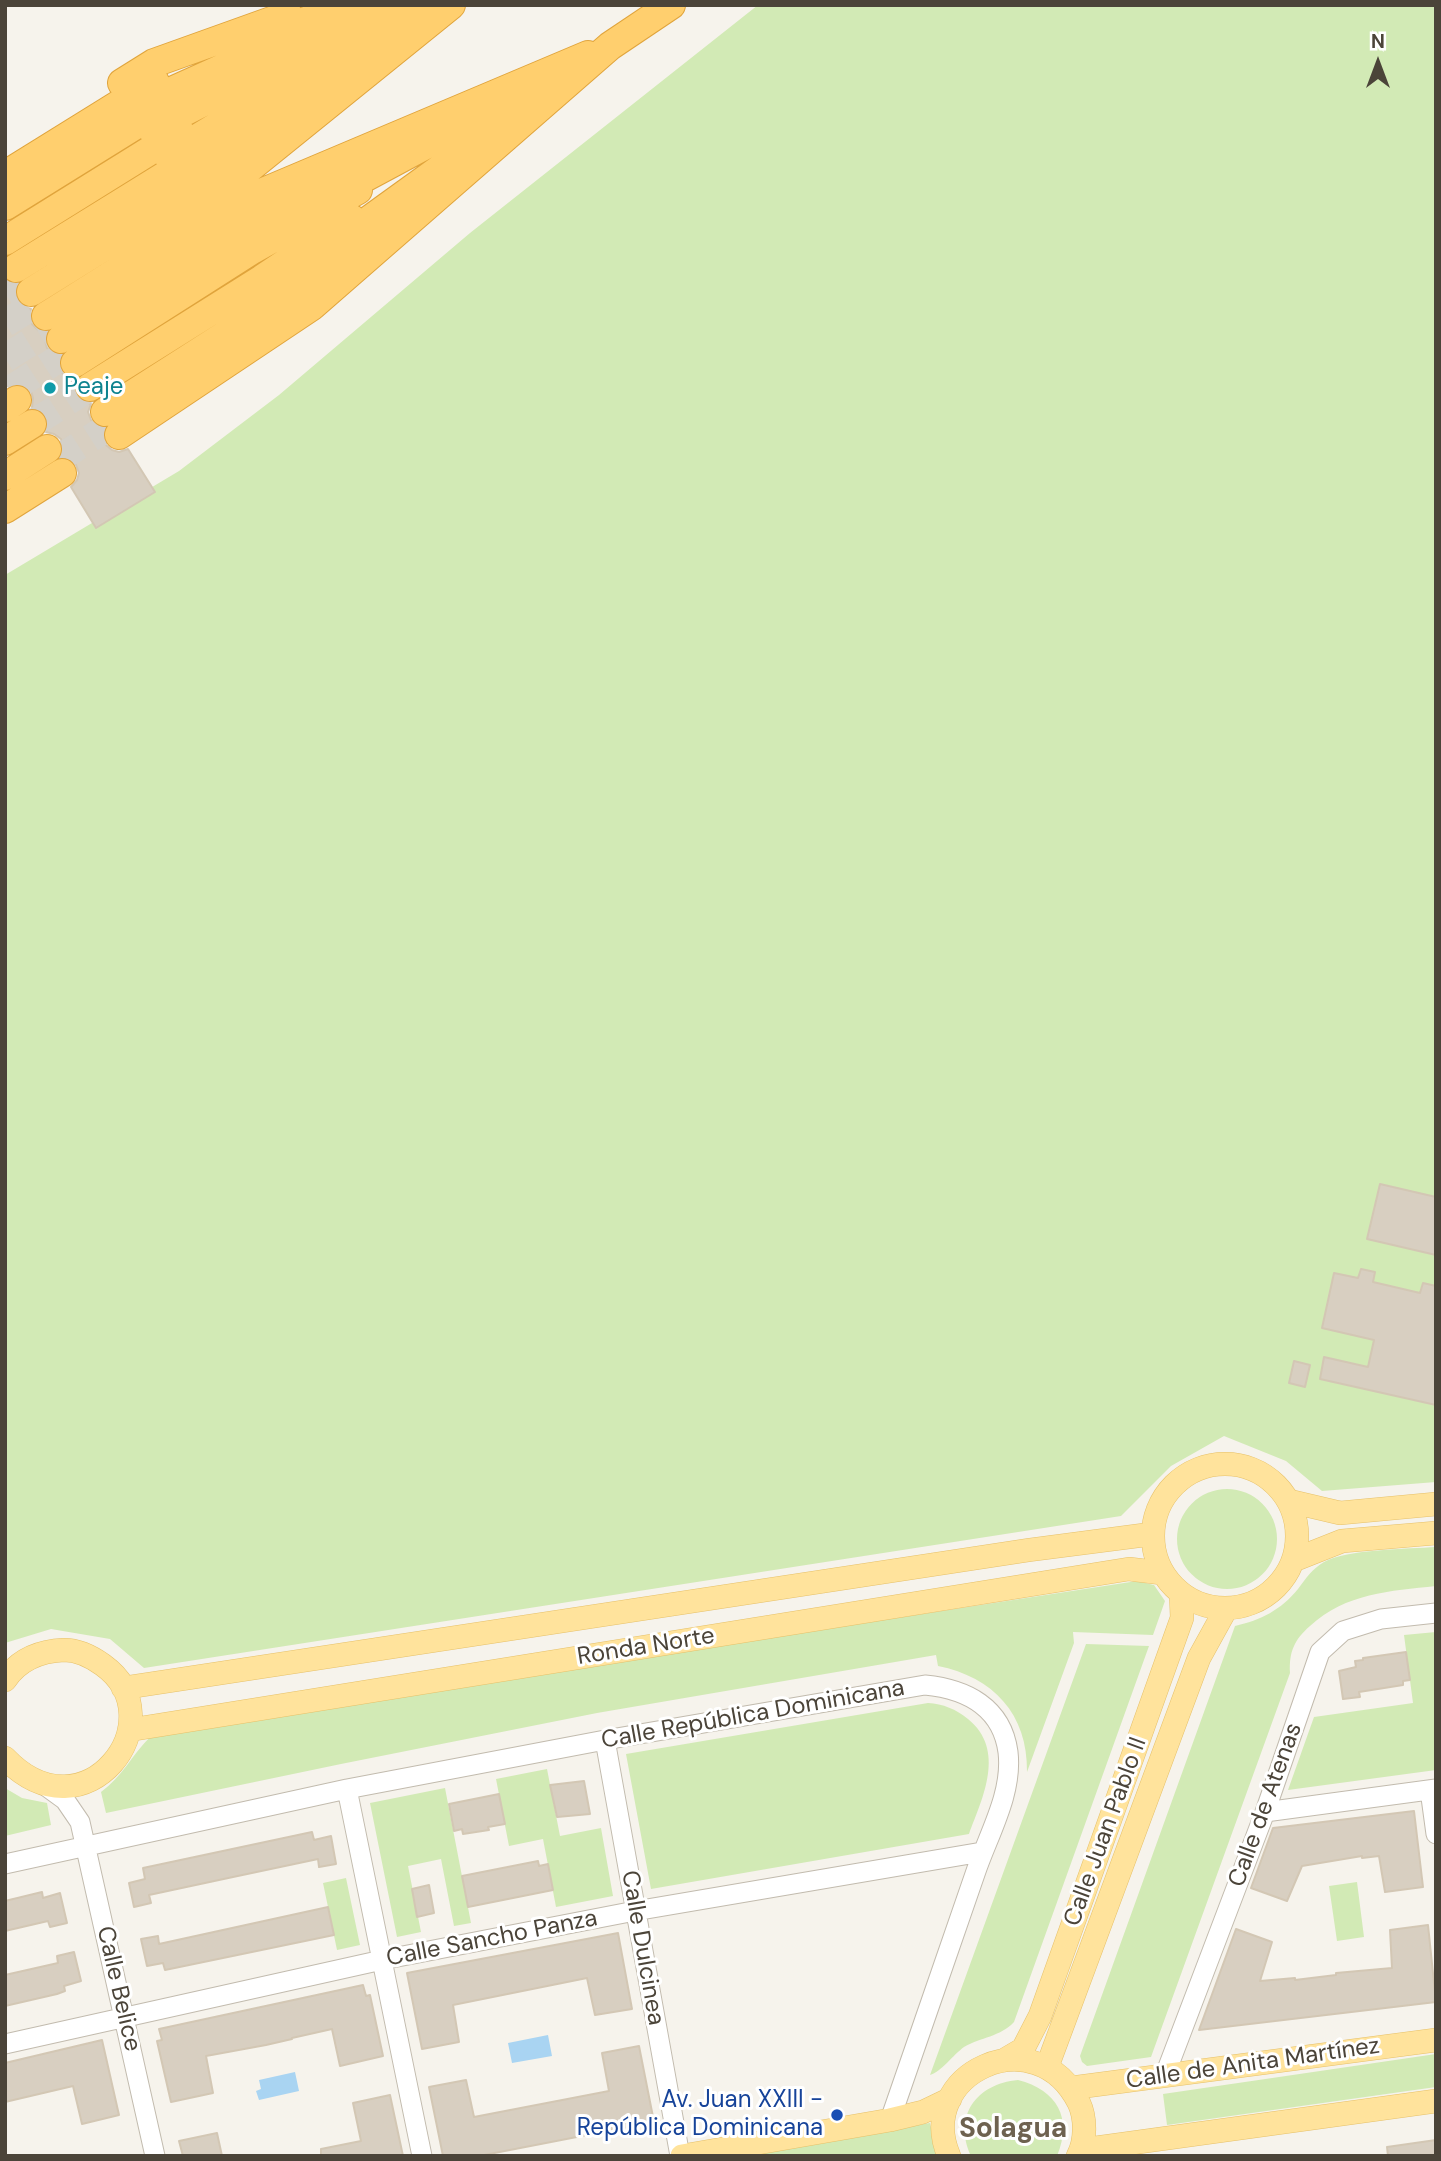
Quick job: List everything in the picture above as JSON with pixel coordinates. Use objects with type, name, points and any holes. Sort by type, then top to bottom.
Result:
[{"type":"highway","points":[[5,155],[154,63],[317,5]]},
{"type":"highway","points":[[5,175],[151,83],[346,5]]},
{"type":"highway","points":[[5,190],[152,98],[364,5]]},
{"type":"highway","points":[[5,206],[172,102],[377,5]]},
{"type":"highway","points":[[5,223],[178,115],[392,5]]},
{"type":"highway","points":[[61,340],[181,131],[406,5]]},
{"type":"highway","points":[[61,340],[417,5]]},
{"type":"highway","points":[[61,340],[194,158],[427,5]]},
{"type":"highway","points":[[61,340],[200,172],[437,5]]},
{"type":"highway","points":[[61,340],[208,182],[444,5]]},
{"type":"highway","points":[[61,340],[221,191],[451,5]]},
{"type":"highway","points":[[61,340],[271,291],[610,46],[671,5]]},
{"type":"highway","points":[[61,340],[312,306],[610,46]]},
{"type":"highway","points":[[61,340],[253,250],[610,46]]},
{"type":"highway","points":[[61,340],[210,231],[610,46]]},
{"type":"highway","points":[[5,441],[28,425]]},
{"type":"highway","points":[[5,459],[28,425]]},
{"type":"highway","points":[[5,476],[28,425]]},
{"type":"highway","points":[[5,494],[28,425]]},
{"type":"highway","points":[[5,509],[28,425]]},
{"type":"main road","points":[[1213,1464],[1238,1465],[1262,1473],[1277,1485],[1289,1501],[1296,1520],[1298,1540],[1294,1560],[1284,1579],[1268,1595],[1248,1605],[1226,1609],[1202,1605],[1181,1593],[1162,1573],[1154,1554],[1152,1534],[1157,1509],[1170,1488],[1190,1473],[1213,1464]]},
{"type":"main road","points":[[1289,1501],[1340,1513],[1436,1504]]},
{"type":"main road","points":[[1294,1560],[1342,1541],[1436,1533]]},
{"type":"main road","name":"Ronda Norte","points":[[123,1688],[1029,1550],[1152,1534]]},
{"type":"main road","name":"Ronda Norte","points":[[130,1730],[1129,1569],[1162,1573]]},
{"type":"main road","name":"Calle Juan Pablo II","points":[[1006,2059],[1023,2049],[1040,2016],[1182,1618],[1181,1593]]},
{"type":"main road","name":"Calle Juan Pablo II","points":[[1047,2067],[1199,1658],[1226,1609]]},
{"type":"main road","points":[[5,1680],[10,1672],[28,1658],[49,1651],[71,1650],[92,1657],[110,1670],[123,1688],[130,1708],[130,1730],[124,1748],[113,1764],[93,1779],[59,1787],[43,1784],[19,1772],[5,1758]]},
{"type":"main road","name":"Calle de Anita Martínez","points":[[1071,2088],[1436,2040]]},
{"type":"main road","points":[[949,2156],[943,2122],[950,2099],[963,2079],[983,2066],[1006,2059],[1027,2060],[1047,2067],[1071,2088],[1081,2108],[1084,2129],[1079,2153],[1138,2149],[1436,2101]]},
{"type":"main road","points":[[681,2156],[890,2120],[923,2112],[950,2099]]},
{"type":"street","name":"Calle de Atenas","points":[[1165,2075],[1265,1812],[1320,1652],[1343,1631],[1381,1619],[1436,1613]]},
{"type":"street","name":"Calle República Dominicana","points":[[5,1864],[347,1788],[604,1740],[925,1685],[959,1691],[976,1699],[991,1713],[1002,1731],[1008,1750],[1007,1787],[890,2120]]},
{"type":"street","name":"Calle Dulcinea","points":[[604,1740],[681,2156]]},
{"type":"street","name":"Calle Belice","points":[[93,1779],[82,1799],[80,1822],[155,2156]]},
{"type":"street","name":"Calle Belice","points":[[43,1784],[65,1800],[80,1822]]},
{"type":"street","points":[[347,1788],[422,2156]]},
{"type":"street","points":[[1265,1812],[1433,1790],[1436,1834]]},
{"type":"street","name":"Calle Sancho Panza","points":[[5,2044],[382,1960],[635,1911],[982,1852]]},
{"type":"green space","points":[[758,5],[1436,5],[1436,1482],[1322,1491],[1286,1461],[1224,1436],[1171,1466],[1121,1516],[144,1668],[110,1639],[51,1629],[5,1643],[5,575],[179,471],[279,395],[470,233]]},
{"type":"green space","points":[[1227,1489],[1255,1497],[1269,1511],[1277,1539],[1269,1567],[1255,1581],[1227,1589],[1199,1581],[1185,1567],[1177,1539],[1185,1511],[1199,1497]]},
{"type":"green space","points":[[1436,1547],[1436,1586],[1385,1592],[1354,1600],[1324,1615],[1296,1641],[1290,1659],[1290,1673],[1151,2057],[1087,2066],[1080,2056],[1235,1626],[1253,1621],[1277,1608],[1316,1568],[1334,1558],[1378,1550]]},
{"type":"green space","points":[[1137,1581],[1154,1585],[1165,1601],[1153,1635],[1073,1632],[1074,1643],[1027,1772],[1026,1751],[1021,1733],[1014,1716],[1003,1701],[975,1679],[938,1666],[936,1655],[597,1713],[106,1813],[101,1792],[115,1780],[150,1737],[329,1705]]},
{"type":"green space","points":[[1436,1632],[1436,1770],[1288,1790],[1314,1717],[1413,1703],[1404,1635]]},
{"type":"green space","points":[[1086,1644],[1149,1646],[1014,2022],[997,2034],[964,2047],[930,2075]]},
{"type":"green space","points":[[928,1703],[963,1715],[980,1731],[986,1745],[989,1759],[985,1790],[969,1834],[651,1889],[626,1754]]},
{"type":"green space","points":[[547,1769],[560,1836],[601,1828],[613,1896],[556,1907],[543,1839],[509,1846],[496,1779]]},
{"type":"green space","points":[[5,1788],[22,1798],[47,1803],[51,1825],[5,1836]]},
{"type":"green space","points":[[445,1788],[471,1923],[454,1926],[441,1859],[408,1866],[421,1932],[397,1937],[370,1803]]},
{"type":"green space","points":[[346,1878],[360,1945],[337,1950],[323,1883]]},
{"type":"green space","points":[[1357,1882],[1364,1937],[1337,1941],[1329,1886]]},
{"type":"green space","points":[[1436,2054],[1436,2087],[1167,2125],[1163,2094]]},
{"type":"green space","points":[[1018,2080],[1043,2091],[1052,2098],[1058,2108],[1063,2129],[1057,2156],[971,2156],[965,2128],[972,2104],[990,2088]]},
{"type":"green space","points":[[930,2123],[937,2156],[738,2156]]},
{"type":"water","points":[[548,2035],[552,2056],[512,2063],[508,2043]]},
{"type":"water","points":[[295,2072],[299,2091],[259,2100],[256,2091],[261,2089],[259,2080]]},
{"type":"building","name":"Peaje","points":[[5,280],[16,285],[14,293],[17,301],[31,309],[29,316],[32,324],[46,333],[47,348],[60,355],[61,372],[75,380],[76,396],[91,404],[88,412],[97,426],[104,428],[106,445],[119,452],[128,449],[155,492],[96,528],[71,487],[79,473],[70,459],[62,456],[61,439],[46,432],[49,424],[40,410],[32,407],[31,391],[25,385],[17,383],[8,386],[5,381]]},
{"type":"building","points":[[1380,1184],[1436,1197],[1436,1255],[1367,1239]]},
{"type":"building","points":[[1361,1269],[1375,1272],[1373,1282],[1420,1293],[1423,1283],[1436,1286],[1436,1405],[1320,1379],[1324,1357],[1368,1367],[1374,1340],[1322,1328],[1334,1273],[1358,1278]]},
{"type":"building","points":[[1294,1361],[1310,1365],[1305,1387],[1289,1383]]},
{"type":"building","points":[[1406,1652],[1410,1680],[1403,1681],[1403,1685],[1359,1692],[1360,1697],[1343,1699],[1339,1671],[1356,1667],[1355,1661],[1363,1658]]},
{"type":"building","points":[[584,1781],[590,1814],[557,1817],[550,1785]]},
{"type":"building","points":[[499,1794],[505,1824],[488,1827],[489,1830],[463,1834],[462,1829],[454,1831],[449,1804]]},
{"type":"building","points":[[1414,1811],[1423,1887],[1385,1892],[1379,1856],[1362,1856],[1302,1866],[1287,1901],[1251,1888],[1273,1828]]},
{"type":"building","points":[[312,1832],[314,1840],[331,1836],[336,1864],[319,1867],[318,1859],[233,1877],[149,1895],[151,1903],[134,1907],[129,1883],[145,1879],[143,1868]]},
{"type":"building","points":[[538,1861],[539,1866],[548,1864],[553,1890],[468,1907],[462,1876]]},
{"type":"building","points":[[429,1885],[434,1913],[417,1917],[412,1889]]},
{"type":"building","points":[[42,1892],[43,1898],[60,1893],[67,1923],[50,1927],[48,1921],[5,1931],[5,1901]]},
{"type":"building","points":[[328,1907],[334,1935],[165,1970],[163,1963],[147,1966],[141,1939],[158,1936],[159,1944]]},
{"type":"building","points":[[1428,1925],[1436,2002],[1199,2030],[1236,1929],[1272,1942],[1260,1981],[1295,1980],[1392,1968],[1390,1930]]},
{"type":"building","points":[[618,1933],[632,2009],[595,2015],[587,1978],[453,2005],[459,2042],[422,2049],[407,1973]]},
{"type":"building","points":[[74,1952],[81,1981],[64,1986],[65,1991],[57,1994],[5,2006],[5,1975],[58,1963],[57,1956]]},
{"type":"building","points":[[363,1985],[366,1996],[370,1995],[383,2056],[340,2066],[332,2029],[206,2056],[213,2093],[171,2102],[157,2041],[162,2040],[159,2029]]},
{"type":"building","points":[[102,2040],[119,2115],[82,2124],[73,2086],[5,2102],[5,2063]]},
{"type":"building","points":[[639,2046],[654,2122],[479,2156],[443,2156],[429,2087],[466,2080],[474,2117],[609,2091],[602,2053]]},
{"type":"building","points":[[390,2095],[403,2156],[321,2156],[321,2149],[361,2141],[353,2103]]},
{"type":"building","points":[[217,2133],[222,2156],[183,2156],[179,2141]]},
{"type":"building","points":[[1436,2140],[1436,2156],[1388,2156],[1387,2147]]},
{"type":"tunnel","points":[[5,258],[9,255]]},
{"type":"tunnel","points":[[5,293],[24,281]]},
{"type":"tunnel","points":[[5,323],[38,303]]},
{"type":"tunnel","points":[[5,358],[54,328]]},
{"type":"tunnel","points":[[10,390],[69,352]]},
{"type":"tunnel","points":[[32,424],[90,387]]},
{"type":"tunnel","points":[[55,461],[113,424]]},
{"type":"place","name":"Peaje","points":[[50,388]]},
{"type":"place","name":"Av. Juan XXIII - República Dominicana","points":[[837,2115]]},
{"type":"district","name":"Solagua","points":[[1013,2130]]}]
